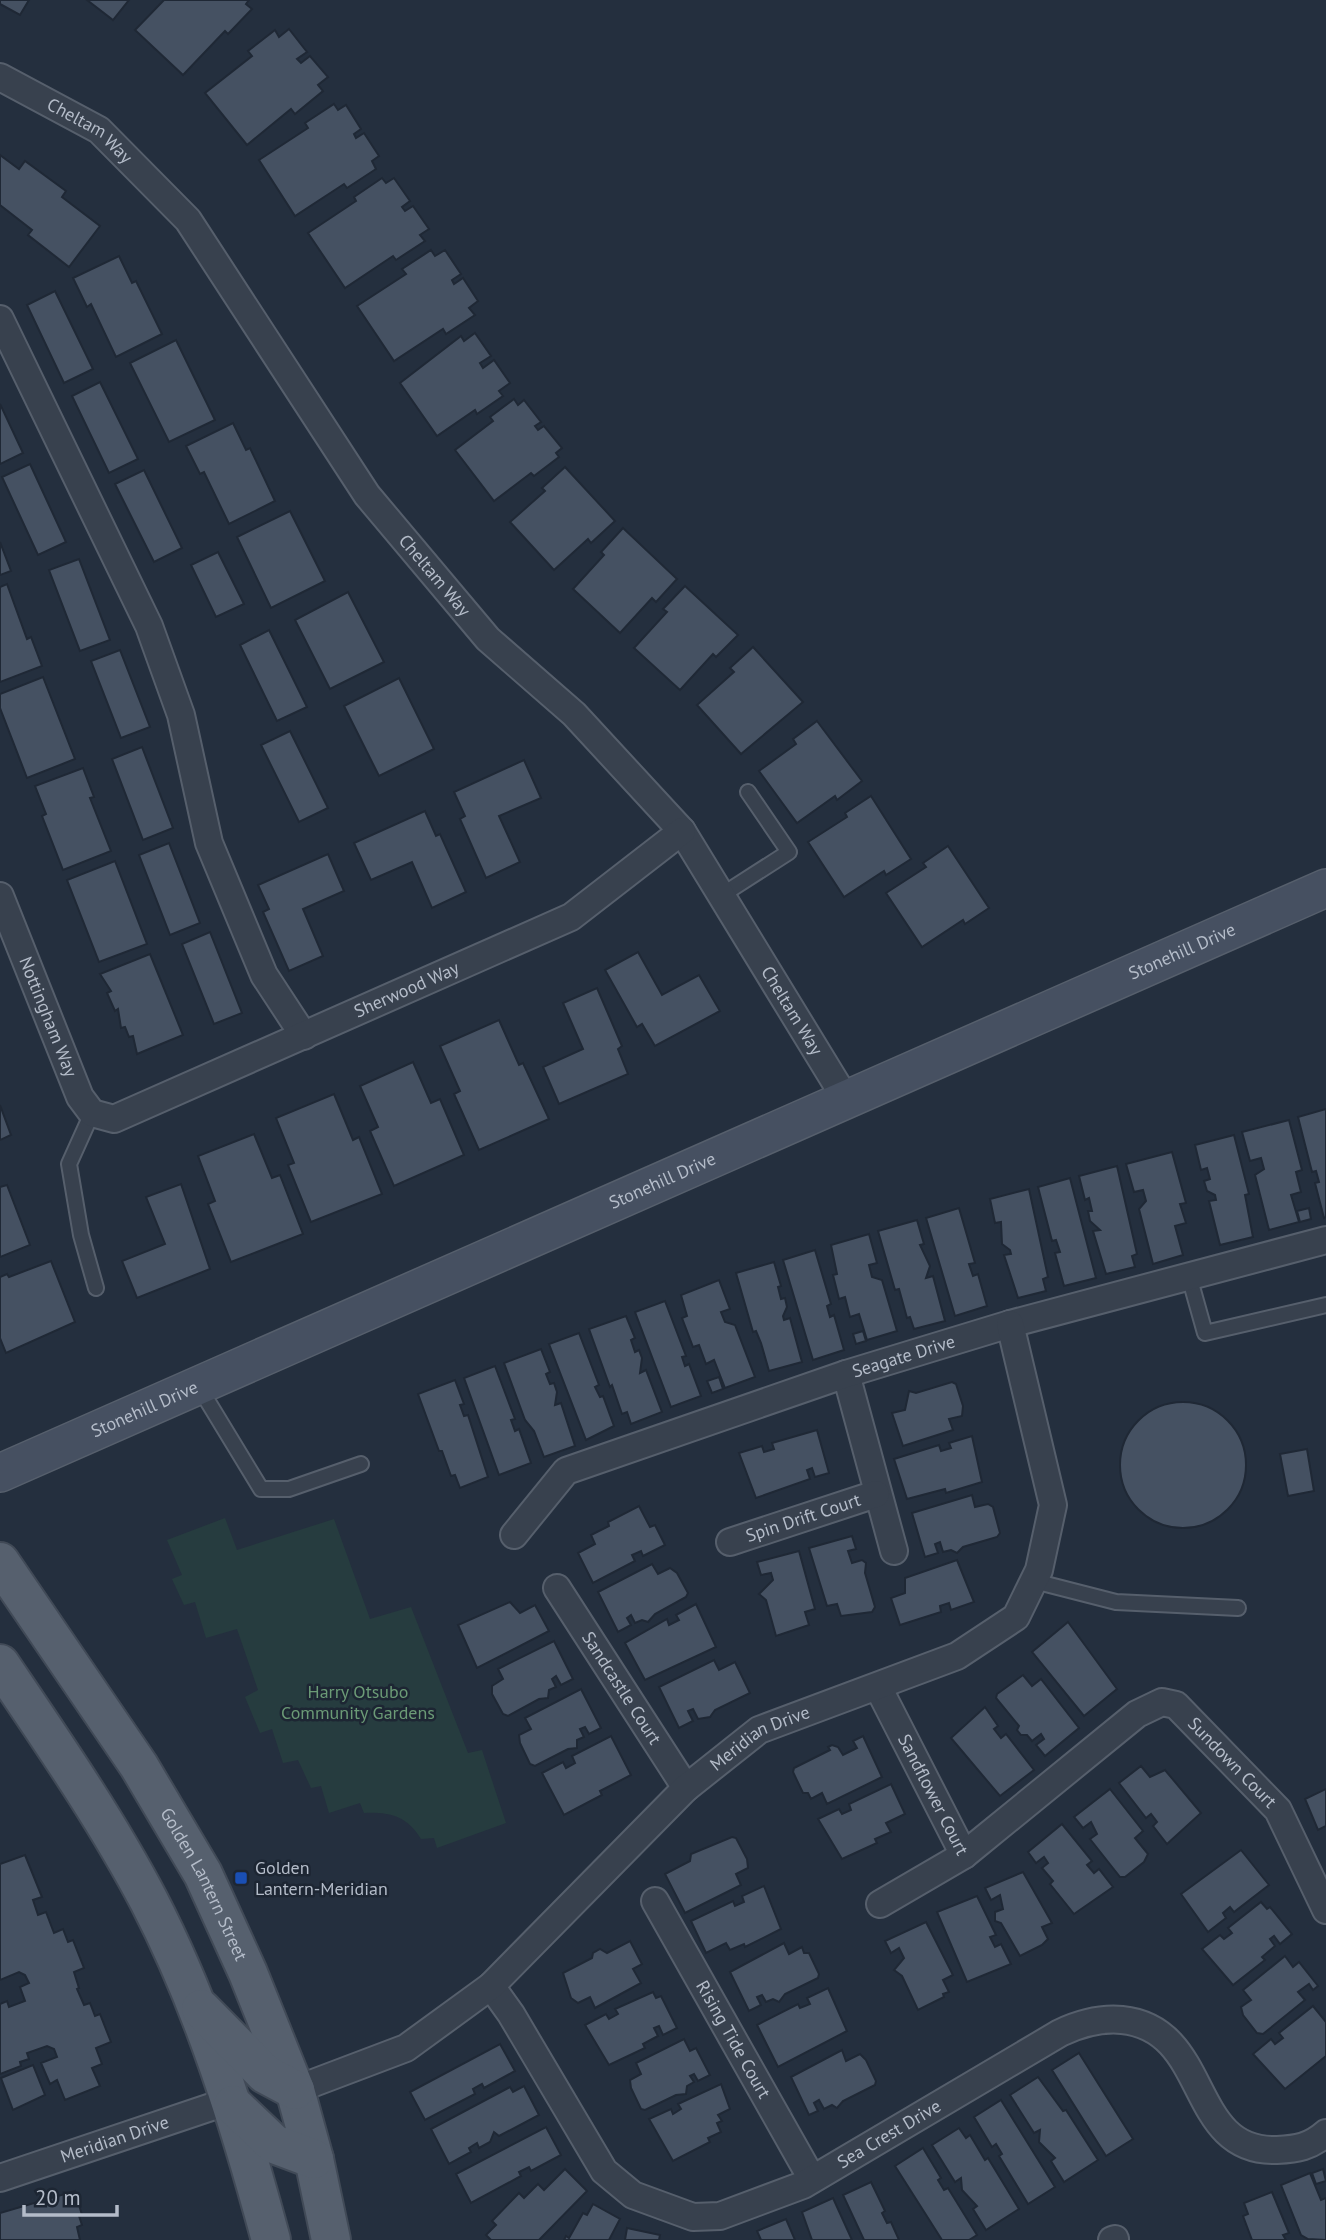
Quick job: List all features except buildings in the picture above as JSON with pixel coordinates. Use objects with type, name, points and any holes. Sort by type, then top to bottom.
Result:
[{"type":"main road","name":"Stonehill Drive","points":[[0,1473],[1326,888]]},
{"type":"main road","name":"Golden Lantern Street","points":[[0,1562],[139,1766],[203,1874],[248,1973],[295,2090],[314,2159],[331,2240]]},
{"type":"main road","points":[[0,1664],[84,1792],[149,1901],[195,2003],[229,2101],[271,2240]]},
{"type":"main road","points":[[195,2003],[265,2074],[295,2090]]},
{"type":"main road","points":[[229,2101],[274,2144],[314,2159]]},
{"type":"street","name":"Cheltam Way","points":[[0,77],[99,130],[188,220],[367,495],[488,639],[574,714],[682,831],[847,1101]]},
{"type":"street","points":[[0,319],[149,626],[181,715],[209,843],[264,975],[304,1036]]},
{"type":"street","name":"Sherwood Way","points":[[103,1116],[304,1036],[571,917],[682,831]]},
{"type":"street","name":"Nottingham Way","points":[[0,896],[80,1097],[103,1116]]},
{"type":"street","name":"Seagate Drive","points":[[514,1535],[566,1471],[846,1374],[1010,1324],[1326,1240]]},
{"type":"street","name":"Meridian Drive","points":[[295,2090],[405,2048],[491,1986],[686,1788],[759,1730],[957,1656],[1016,1617],[1039,1570],[1053,1504],[1010,1324]]},
{"type":"street","name":"Spin Drift Court","points":[[846,1374],[876,1494],[894,1551]]},
{"type":"street","name":"Spin Drift Court","points":[[730,1542],[876,1494]]},
{"type":"street","name":"Sandcastle Court","points":[[558,1588],[686,1788]]},
{"type":"street","name":"Sandflower Court","points":[[878,1687],[964,1855],[880,1904]]},
{"type":"street","name":"Sundown Court","points":[[964,1855],[1137,1714],[1162,1702],[1176,1705],[1278,1810],[1326,1910]]},
{"type":"street","name":"Rising Tide Court","points":[[655,1901],[812,2179]]},
{"type":"street","name":"Sea Crest Drive","points":[[491,1986],[511,2014],[604,2171],[633,2195],[683,2213],[720,2216],[812,2179],[1060,2033],[1075,2026],[1112,2019],[1154,2027],[1170,2040],[1215,2120],[1241,2143],[1257,2149],[1301,2148],[1326,2133]]},
{"type":"street","name":"Meridian Drive","points":[[1,2174],[229,2101]]},
{"type":"lane","points":[[722,895],[789,852],[748,792]]},
{"type":"lane","points":[[96,1288],[81,1235],[69,1164],[103,1116]]},
{"type":"lane","points":[[1189,1276],[1205,1333],[1326,1305]]},
{"type":"lane","points":[[198,1386],[261,1489],[289,1489],[361,1464]]},
{"type":"lane","points":[[1034,1581],[1116,1602],[1238,1608]]},
{"type":"green space","name":"Harry Otsubo Community Gardens","points":[[225,1518],[237,1550],[334,1519],[370,1619],[411,1607],[468,1753],[482,1750],[506,1823],[437,1848],[434,1838],[421,1839],[404,1820],[382,1813],[364,1813],[360,1803],[329,1813],[321,1786],[311,1788],[298,1760],[283,1763],[272,1729],[260,1733],[245,1697],[258,1690],[237,1629],[206,1638],[195,1602],[184,1605],[172,1579],[182,1575],[167,1540]]},
{"type":"place","name":"Golden Lantern-Meridian","points":[[241,1878]]}]
